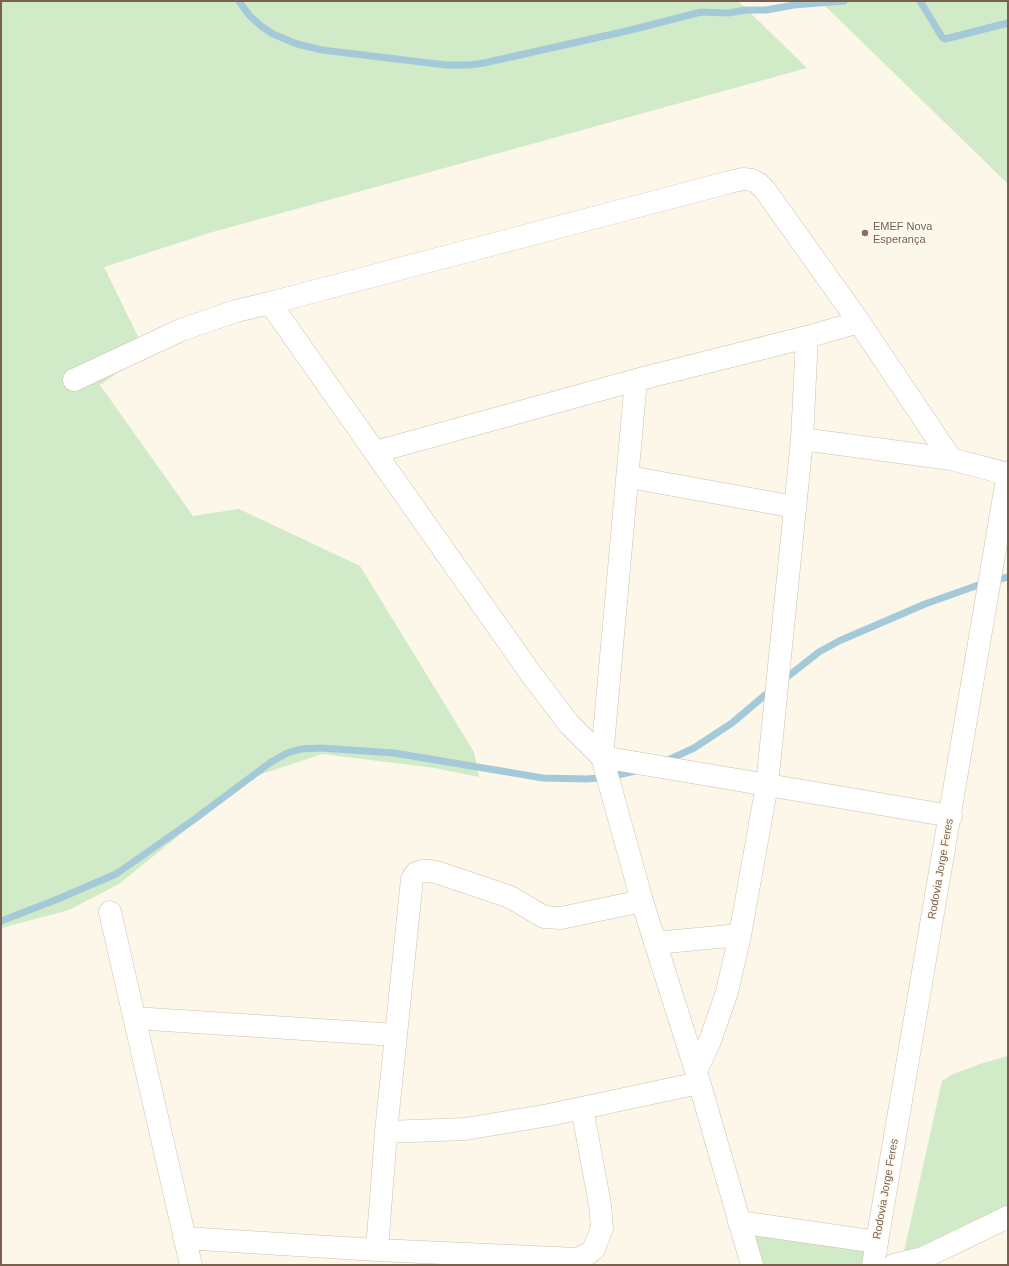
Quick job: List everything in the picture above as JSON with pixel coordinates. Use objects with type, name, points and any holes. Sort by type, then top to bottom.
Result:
[{"type":"street","points":[[74,380],[181,330],[236,311],[743,179],[752,180],[758,183],[765,190],[859,322],[952,459]]},
{"type":"street","points":[[270,303],[531,674],[569,724],[602,757],[951,816]]},
{"type":"street","points":[[375,452],[636,380],[807,337],[859,322]]},
{"type":"street","points":[[698,1077],[727,992],[740,936],[767,785],[802,439],[807,337]]},
{"type":"street","points":[[636,380],[629,477],[602,757],[642,901],[698,1077],[752,1265]]},
{"type":"street","points":[[802,439],[952,459],[1008,474]]},
{"type":"street","name":"Rodovia Jorge Feres","points":[[873,1265],[951,816],[1008,474]]},
{"type":"street","points":[[629,477],[795,507]]},
{"type":"street","points":[[377,1250],[386,1132],[412,880],[416,874],[423,871],[439,873],[510,897],[544,917],[561,918],[642,901]]},
{"type":"street","points":[[110,912],[191,1265]]},
{"type":"street","points":[[655,944],[740,936]]},
{"type":"street","points":[[134,1018],[396,1035]]},
{"type":"street","points":[[386,1132],[465,1129],[548,1115],[582,1108],[698,1077]]},
{"type":"street","points":[[184,1238],[577,1262],[594,1249],[602,1228],[600,1205],[582,1108]]},
{"type":"street","points":[[894,1265],[923,1258],[1008,1217]]},
{"type":"street","points":[[739,1222],[877,1242]]},
{"type":"green space","points":[[1,1],[738,1],[807,68],[209,233],[104,267],[146,353],[100,385],[193,516],[239,509],[360,566],[474,752],[479,777],[435,768],[322,754],[250,778],[119,884],[69,910],[1,928]]},
{"type":"green space","points":[[820,1],[1008,1],[1008,184]]},
{"type":"green space","points":[[1008,1056],[1008,1228],[901,1265],[942,1081],[951,1075],[983,1063]]},
{"type":"green space","points":[[749,1230],[867,1251],[864,1265],[758,1265]]},
{"type":"waterway","points":[[239,1],[249,15],[261,26],[273,34],[297,44],[322,50],[446,65],[469,65],[484,63],[631,30],[701,12],[728,13],[844,1]]},
{"type":"waterway","points":[[920,1],[942,37],[945,39],[1008,23]]},
{"type":"waterway","points":[[782,681],[819,652],[839,641],[925,604],[984,583],[1008,577]]},
{"type":"waterway","points":[[666,761],[694,748],[732,723],[771,690]]},
{"type":"waterway","points":[[1,921],[116,874],[192,821],[271,762],[287,753],[301,749],[321,748],[394,753],[543,778],[587,779],[609,777],[635,771]]},
{"type":"place","name":"EMEF Nova Esperança","points":[[865,233]]}]
